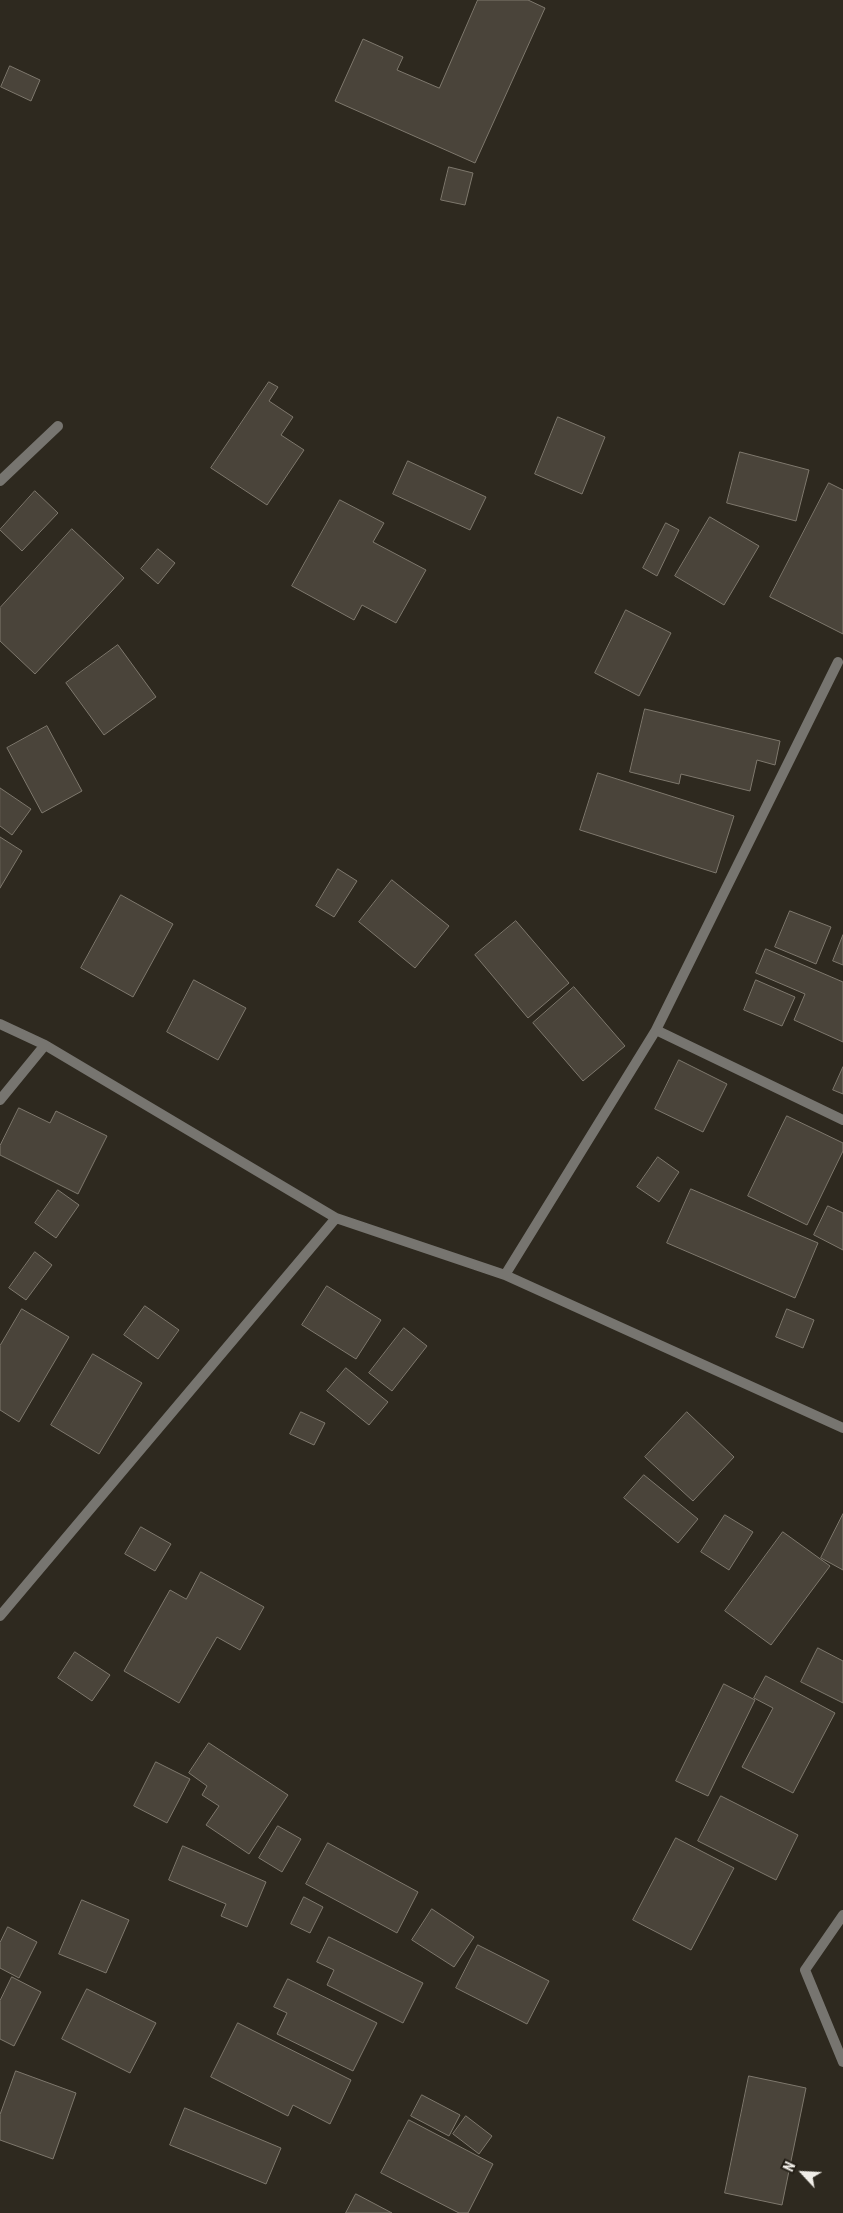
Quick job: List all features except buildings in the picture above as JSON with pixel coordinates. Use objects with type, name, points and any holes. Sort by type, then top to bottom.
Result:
[{"type":"street","points":[[0,481],[58,426]]},
{"type":"street","points":[[505,1275],[656,1030],[838,662]]},
{"type":"street","points":[[0,1024],[45,1044],[336,1218],[505,1275],[843,1428]]},
{"type":"street","points":[[656,1030],[843,1120]]},
{"type":"street","points":[[0,1100],[45,1044]]},
{"type":"street","points":[[0,1616],[336,1218]]},
{"type":"street","points":[[843,1915],[804,1970],[843,2062]]}]
